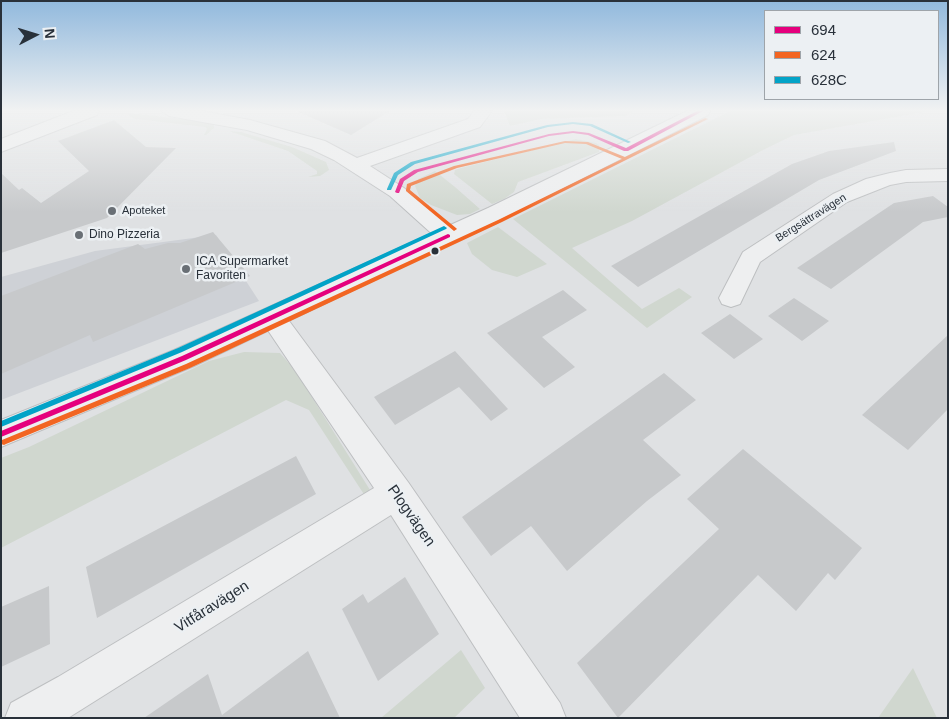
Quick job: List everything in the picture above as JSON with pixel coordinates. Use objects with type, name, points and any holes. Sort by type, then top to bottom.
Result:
[{"type":"street","points":[[314,145],[355,165],[397,192],[448,236]]},
{"type":"street","points":[[355,165],[413,145]]},
{"type":"street","points":[[1,434],[95,397],[272,317],[448,236],[635,145]]},
{"type":"street","name":"Bergsättravägen","points":[[731,298],[752,257],[840,198],[873,183],[890,179],[948,175]]},
{"type":"street","name":"Plogvägen","points":[[272,317],[396,493],[545,718]]},
{"type":"street","name":"Vitfåravägen","points":[[26,718],[73,692],[396,493]]},
{"type":"shaded area","points":[[269,145],[284,145],[292,147],[326,162],[329,170],[320,176],[308,177],[317,174],[317,171],[288,151]]},
{"type":"shaded area","points":[[554,145],[599,145],[599,152],[518,182],[514,192],[492,204],[454,174],[455,170]]},
{"type":"shaded area","points":[[663,145],[774,145],[632,221],[572,248],[642,309],[679,288],[692,297],[647,328],[513,219]]},
{"type":"shaded area","points":[[435,171],[480,209],[470,214],[457,215],[431,205],[420,198],[415,186],[418,179]]},
{"type":"shaded area","points":[[498,227],[547,264],[517,277],[492,270],[472,254],[467,243]]},
{"type":"shaded area","points":[[216,235],[259,301],[1,400],[1,277],[95,251]]},
{"type":"shaded area","points":[[244,352],[280,353],[295,370],[375,498],[369,502],[309,410],[286,400],[1,548],[1,458],[29,447],[209,361]]},
{"type":"shaded area","points":[[461,650],[485,688],[454,718],[381,718]]},
{"type":"shaded area","points":[[913,668],[937,718],[878,718]]},
{"type":"building","points":[[62,145],[143,145],[146,147],[176,148],[107,218],[1,253],[1,173],[19,190],[22,188],[41,203],[89,171]]},
{"type":"building","points":[[876,145],[895,145],[896,151],[819,180],[638,287],[611,266],[792,164],[829,151]]},
{"type":"building","points":[[933,196],[948,207],[948,217],[923,222],[831,289],[797,268],[894,203]]},
{"type":"building","points":[[213,232],[250,276],[93,342],[90,335],[1,374],[1,296],[138,244],[145,249],[168,243],[180,243]]},
{"type":"building","points":[[563,290],[587,310],[542,337],[575,367],[544,388],[487,333]]},
{"type":"building","points":[[794,298],[829,321],[802,341],[768,316]]},
{"type":"building","points":[[730,314],[763,339],[734,359],[701,333]]},
{"type":"building","points":[[948,335],[948,409],[908,450],[862,415]]},
{"type":"building","points":[[455,351],[508,409],[491,421],[459,387],[395,425],[374,397]]},
{"type":"building","points":[[664,373],[696,400],[643,440],[681,475],[647,501],[567,571],[531,526],[491,556],[462,517]]},
{"type":"building","points":[[743,449],[862,548],[835,580],[828,573],[796,611],[758,575],[618,718],[577,663],[719,529],[687,499]]},
{"type":"building","points":[[296,456],[316,494],[97,618],[86,567]]},
{"type":"building","points":[[405,577],[439,634],[378,681],[342,609],[363,594],[368,603]]},
{"type":"building","points":[[49,586],[50,644],[1,667],[1,607]]},
{"type":"building","points":[[308,651],[340,718],[144,718],[208,674],[222,715]]},
{"type":"transit line","name":"628C","points":[[389,189],[396,174],[413,163],[480,145]]},
{"type":"transit line","name":"694","points":[[397,192],[402,180],[416,171],[514,145]]},
{"type":"transit line","name":"624","points":[[454,229],[408,190],[409,185],[456,167],[554,145]]},
{"type":"transit line","name":"624","points":[[591,145],[623,158]]},
{"type":"transit line","name":"694","points":[[613,145],[626,150]]},
{"type":"transit line","name":"694","points":[[626,150],[636,145]]},
{"type":"transit line","name":"624","points":[[4,442],[188,366],[500,221],[654,145]]},
{"type":"transit line","name":"628C","points":[[1,424],[180,350],[444,228]]},
{"type":"transit line","name":"694","points":[[1,434],[184,358],[448,236]]},
{"type":"place","name":"Apoteket","points":[[112,211]]},
{"type":"place","name":"Dino Pizzeria","points":[[79,235]]},
{"type":"place","name":"ICA Supermarket Favoriten","points":[[186,269]]}]
